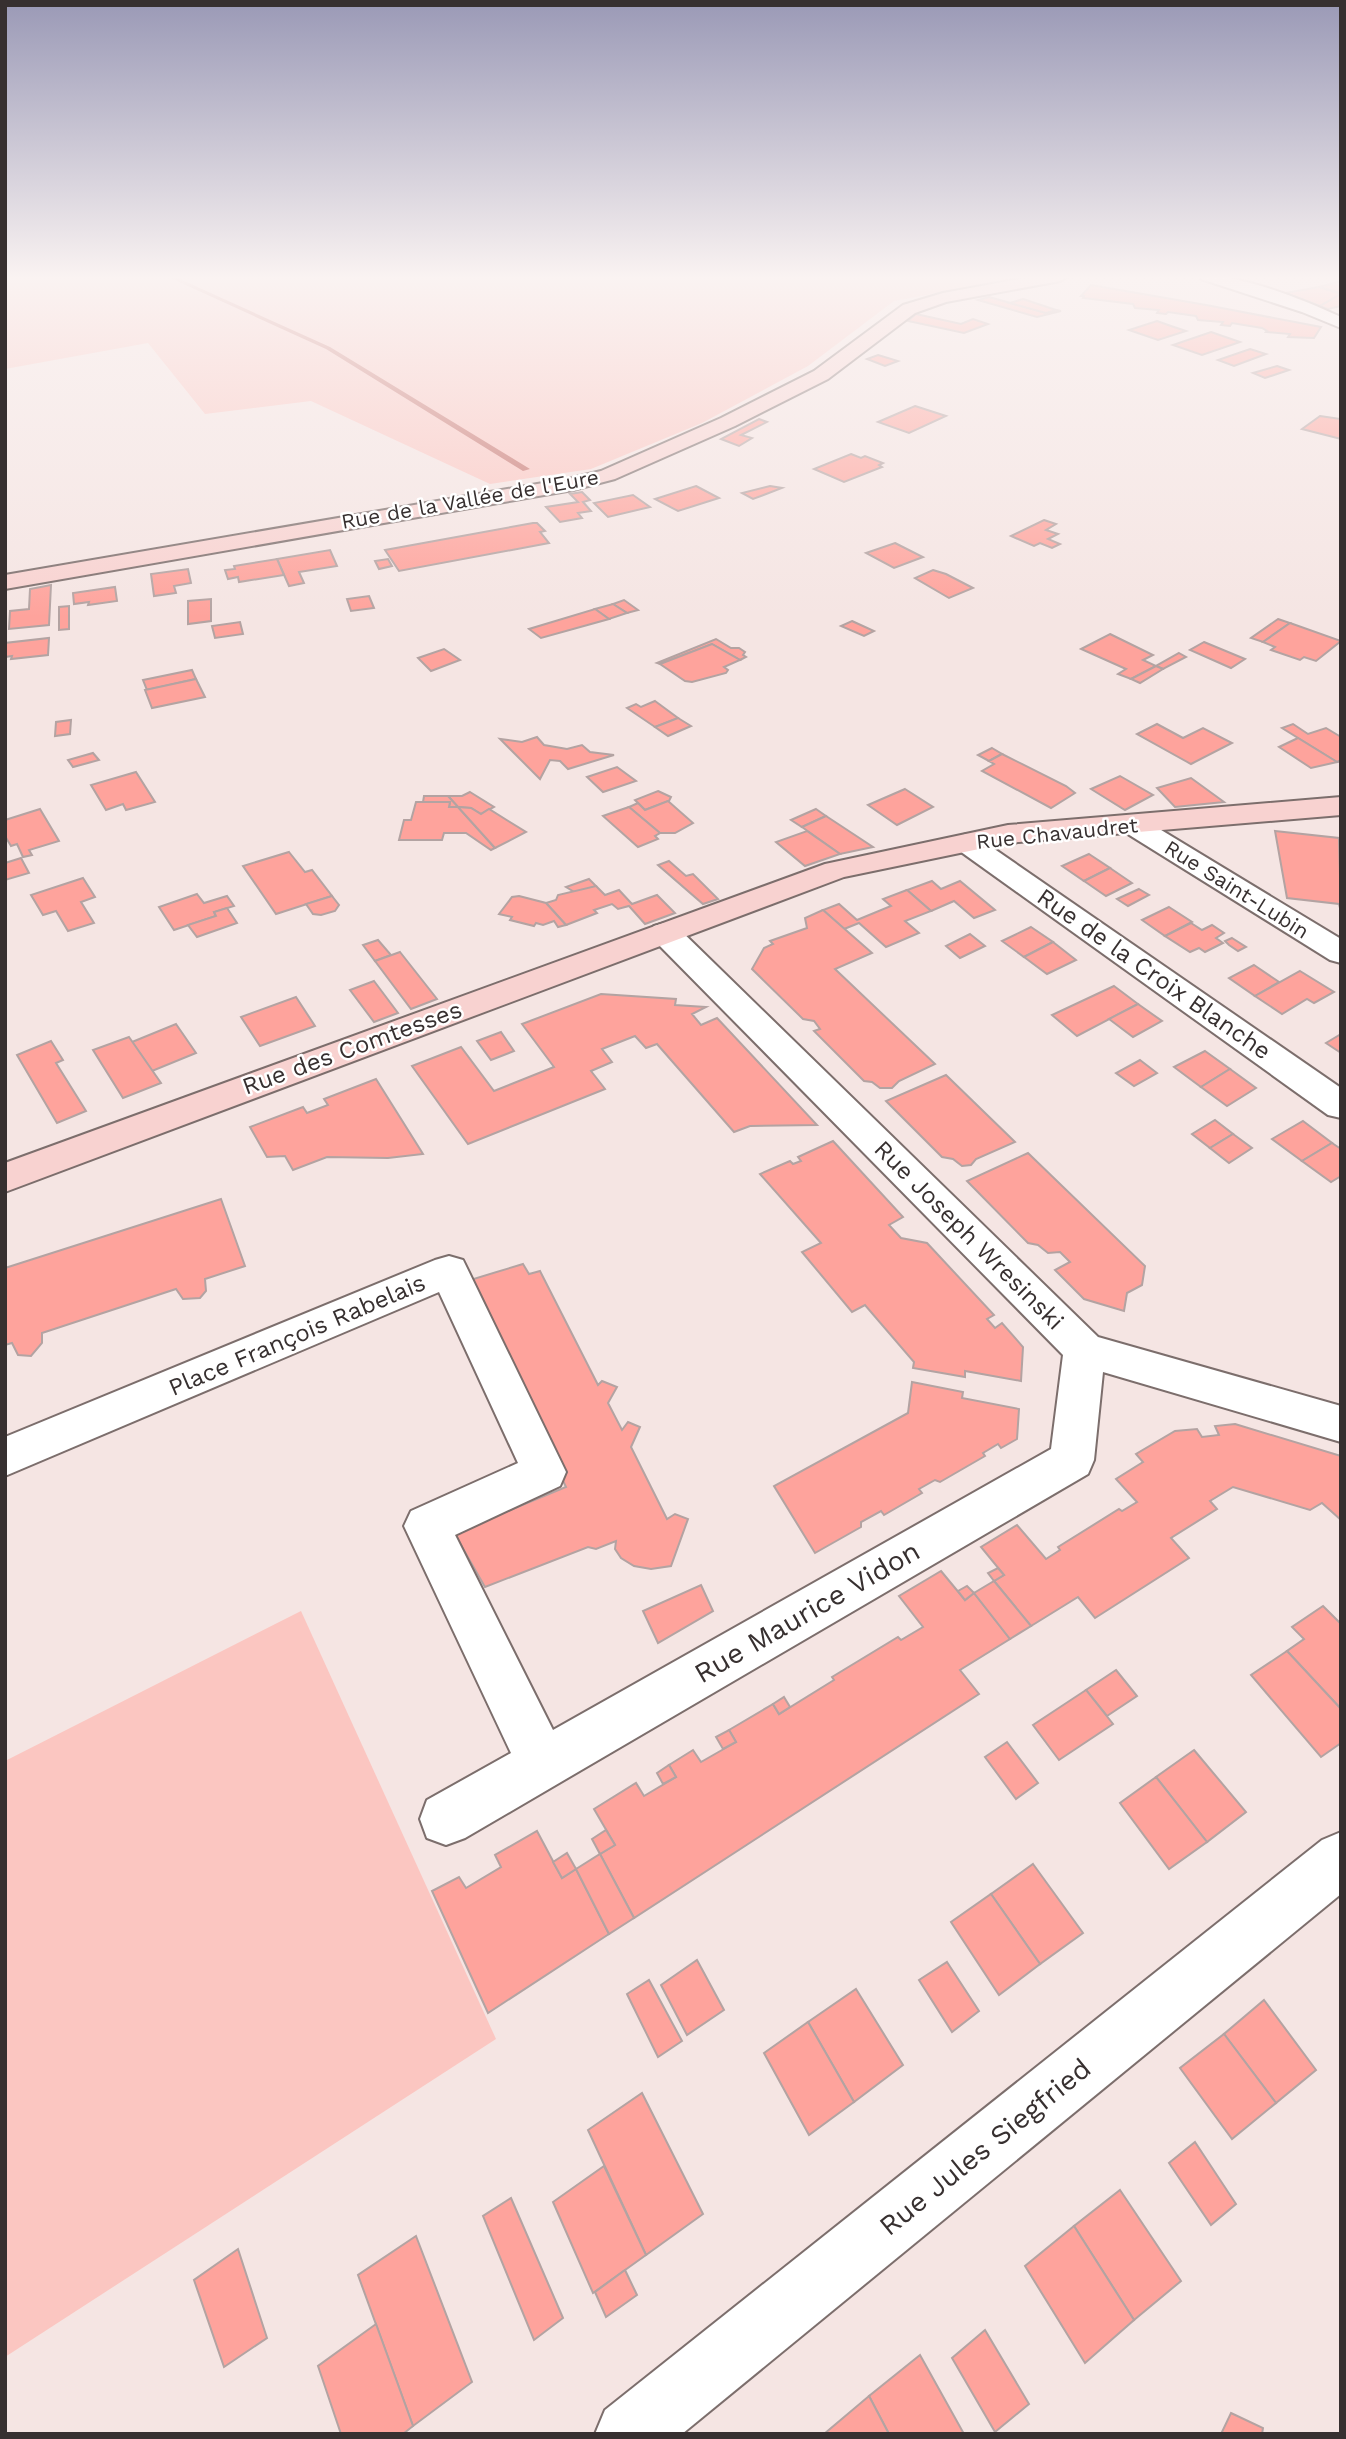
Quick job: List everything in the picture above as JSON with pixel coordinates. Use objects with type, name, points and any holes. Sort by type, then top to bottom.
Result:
[{"type":"street","name":"Rue de la Vallée de l'Eure","points":[[5,582],[573,484],[608,475],[729,422],[792,390]]},
{"type":"street","name":"Rue Chavaudret","points":[[701,922],[836,870],[1009,834],[1341,806]]},
{"type":"street","name":"Rue Saint-Lubin","points":[[1133,825],[1341,953]]},
{"type":"street","name":"Rue de la Croix Blanche","points":[[967,843],[1341,1106]]},
{"type":"street","name":"Rue des Comtesses","points":[[5,1178],[665,933],[701,922]]},
{"type":"street","name":"Rue Joseph Wresinski","points":[[665,933],[1084,1350],[1341,1424]]},
{"type":"street","name":"Place François Rabelais","points":[[5,1457],[449,1271],[544,1472],[427,1526],[542,1763]]},
{"type":"street","name":"Rue Maurice Vidon","points":[[446,1819],[1072,1460],[1084,1350]]},
{"type":"street","name":"Rue Jules Siegfried","points":[[629,2434],[1341,1860]]},
{"type":"shaded area","points":[[186,390],[764,390],[702,423],[591,469],[490,484],[311,401],[205,414]]},
{"type":"shaded area","points":[[301,1611],[496,2039],[5,2357],[5,1761]]},
{"type":"building","points":[[915,406],[946,416],[909,433],[878,422]]},
{"type":"building","points":[[1320,416],[1341,419],[1341,439],[1302,429]]},
{"type":"building","points":[[759,419],[767,422],[741,435],[752,438],[739,446],[721,439]]},
{"type":"building","points":[[851,454],[883,463],[879,465],[882,467],[844,482],[814,469]]},
{"type":"building","points":[[696,486],[719,498],[678,511],[655,499]]},
{"type":"building","points":[[770,486],[782,488],[753,499],[742,493]]},
{"type":"building","points":[[582,492],[590,500],[583,502],[591,511],[578,513],[582,518],[560,522],[546,507],[578,502],[570,494]]},
{"type":"building","points":[[633,495],[650,507],[608,517],[594,503]]},
{"type":"building","points":[[1044,520],[1056,524],[1046,530],[1058,534],[1048,539],[1060,544],[1052,548],[1040,543],[1034,546],[1011,536]]},
{"type":"building","points":[[537,523],[545,531],[540,532],[549,543],[399,571],[385,550]]},
{"type":"building","points":[[895,543],[923,557],[894,568],[866,553]]},
{"type":"building","points":[[330,550],[337,566],[299,572],[304,583],[289,586],[277,559]]},
{"type":"building","points":[[277,559],[284,575],[239,582],[238,577],[228,579],[225,570],[235,569],[234,566]]},
{"type":"building","points":[[388,559],[392,566],[379,569],[375,561]]},
{"type":"building","points":[[188,569],[191,583],[174,586],[176,593],[154,596],[151,574]]},
{"type":"building","points":[[933,570],[973,588],[949,598],[915,578]]},
{"type":"building","points":[[51,585],[49,625],[9,629],[10,611],[29,609],[30,589]]},
{"type":"building","points":[[115,587],[117,601],[74,604],[73,593]]},
{"type":"building","points":[[369,596],[374,608],[351,611],[347,599]]},
{"type":"building","points":[[211,599],[211,621],[188,624],[188,601]]},
{"type":"building","points":[[624,600],[638,610],[627,613],[613,604]]},
{"type":"building","points":[[613,604],[627,613],[609,619],[595,609]]},
{"type":"building","points":[[69,606],[69,629],[59,630],[59,607]]},
{"type":"building","points":[[595,609],[609,619],[541,638],[529,629]]},
{"type":"building","points":[[1278,619],[1290,623],[1263,642],[1251,638]]},
{"type":"building","points":[[852,621],[874,631],[864,636],[841,626]]},
{"type":"building","points":[[240,622],[243,634],[215,638],[212,626]]},
{"type":"building","points":[[1290,623],[1341,641],[1316,661],[1304,657],[1300,660],[1271,650],[1275,647],[1263,642]]},
{"type":"building","points":[[1110,634],[1153,655],[1143,660],[1156,666],[1131,679],[1118,674],[1126,669],[1081,649]]},
{"type":"building","points":[[49,638],[48,655],[11,659],[12,656],[5,657],[5,643]]},
{"type":"building","points":[[716,639],[731,648],[739,648],[745,652],[743,655],[746,657],[740,660],[712,644],[657,663]]},
{"type":"building","points":[[1204,642],[1245,659],[1231,668],[1190,650]]},
{"type":"building","points":[[712,644],[740,660],[724,667],[728,670],[726,673],[692,682],[685,681],[660,664]]},
{"type":"building","points":[[444,649],[460,660],[431,671],[418,658]]},
{"type":"building","points":[[1179,653],[1186,657],[1163,669],[1156,666]]},
{"type":"building","points":[[1156,666],[1163,669],[1140,683],[1131,679]]},
{"type":"building","points":[[192,670],[196,679],[147,690],[143,680]]},
{"type":"building","points":[[196,679],[205,697],[152,708],[145,690]]},
{"type":"building","points":[[655,701],[678,718],[655,727],[627,708],[636,704],[641,707]]},
{"type":"building","points":[[678,718],[691,726],[668,736],[655,727]]},
{"type":"building","points":[[71,720],[70,734],[55,736],[56,722]]},
{"type":"building","points":[[1157,724],[1183,738],[1203,728],[1232,743],[1191,764],[1137,734]]},
{"type":"building","points":[[1293,724],[1308,734],[1326,728],[1341,737],[1341,760],[1337,762],[1282,728]]},
{"type":"building","points":[[537,737],[544,745],[567,749],[582,745],[590,752],[614,755],[568,769],[560,761],[550,760],[540,779],[500,739],[522,742]]},
{"type":"building","points":[[1298,738],[1337,762],[1311,768],[1279,747]]},
{"type":"building","points":[[992,748],[1002,754],[989,761],[978,755]]},
{"type":"building","points":[[93,753],[99,760],[73,767],[68,760]]},
{"type":"building","points":[[1002,754],[1075,793],[1051,808],[982,771],[994,764],[989,761]]},
{"type":"building","points":[[617,767],[636,781],[603,792],[587,777]]},
{"type":"building","points":[[136,772],[155,802],[126,810],[123,804],[106,810],[91,785]]},
{"type":"building","points":[[1120,776],[1153,795],[1125,810],[1091,789]]},
{"type":"building","points":[[1191,778],[1224,802],[1175,807],[1157,788]]},
{"type":"building","points":[[905,789],[933,807],[897,825],[868,805]]},
{"type":"building","points":[[658,791],[671,797],[669,801],[645,810],[635,800]]},
{"type":"building","points":[[470,792],[494,807],[481,814],[471,808],[458,807],[448,796],[462,796]]},
{"type":"building","points":[[424,796],[448,796],[458,807],[449,807],[450,802],[423,802]]},
{"type":"building","points":[[668,801],[693,823],[675,833],[660,833],[629,807],[638,803],[645,810]]},
{"type":"building","points":[[416,802],[450,802],[449,807],[458,807],[495,848],[491,850],[466,833],[444,833],[442,840],[399,840],[404,820],[411,820]]},
{"type":"building","points":[[458,807],[471,808],[481,814],[489,809],[526,832],[495,848]]},
{"type":"building","points":[[629,807],[660,833],[655,836],[658,839],[638,847],[603,816]]},
{"type":"building","points":[[40,809],[59,841],[29,850],[32,855],[23,857],[17,844],[11,846],[5,836],[5,820]]},
{"type":"building","points":[[816,809],[826,816],[802,827],[791,820]]},
{"type":"building","points":[[826,816],[873,847],[840,854],[802,827]]},
{"type":"building","points":[[807,831],[840,854],[805,866],[776,842]]},
{"type":"building","points":[[1275,831],[1339,838],[1341,912],[1339,904],[1287,898]]},
{"type":"building","points":[[289,852],[305,872],[312,870],[332,896],[276,914],[243,866]]},
{"type":"building","points":[[1089,854],[1110,868],[1084,881],[1062,866]]},
{"type":"building","points":[[21,858],[29,873],[5,880],[5,863]]},
{"type":"building","points":[[669,861],[686,876],[693,874],[718,899],[703,904],[658,865]]},
{"type":"building","points":[[1110,868],[1132,883],[1106,896],[1084,881]]},
{"type":"building","points":[[83,878],[95,897],[81,902],[94,923],[68,931],[56,911],[43,915],[31,895]]},
{"type":"building","points":[[589,879],[596,886],[576,893],[566,887]]},
{"type":"building","points":[[932,881],[941,889],[960,881],[995,910],[974,918],[954,901],[931,911],[907,890]]},
{"type":"building","points":[[596,886],[605,895],[619,890],[632,904],[657,895],[675,913],[645,924],[629,906],[618,909],[612,904],[566,925],[546,903],[556,900],[558,895]]},
{"type":"building","points":[[1139,889],[1149,895],[1128,906],[1117,899]]},
{"type":"building","points":[[907,890],[931,911],[905,921],[919,933],[886,947],[859,923],[844,929],[823,910],[839,904],[857,920],[891,906],[883,899]]},
{"type":"building","points":[[197,894],[204,903],[227,896],[234,906],[214,912],[216,916],[174,930],[159,907]]},
{"type":"building","points":[[332,896],[339,905],[335,911],[313,914],[306,904]]},
{"type":"building","points":[[519,896],[546,903],[566,925],[558,927],[554,921],[543,925],[536,923],[534,926],[510,920],[512,917],[499,914],[512,897]]},
{"type":"building","points":[[1169,907],[1192,922],[1165,936],[1142,920]]},
{"type":"building","points":[[227,908],[237,923],[197,937],[188,925],[216,916],[214,912]]},
{"type":"building","points":[[823,910],[872,953],[835,969],[935,1064],[899,1081],[892,1088],[880,1088],[872,1082],[864,1081],[814,1031],[820,1029],[814,1021],[803,1019],[752,969],[764,948],[773,944],[770,941],[807,928],[805,918]]},
{"type":"building","points":[[1191,923],[1202,930],[1212,925],[1224,933],[1216,938],[1223,943],[1205,952],[1199,948],[1190,952],[1165,936]]},
{"type":"building","points":[[1031,927],[1053,942],[1024,957],[1002,941]]},
{"type":"building","points":[[970,934],[985,946],[960,958],[946,946]]},
{"type":"building","points":[[1232,938],[1246,947],[1238,951],[1225,941]]},
{"type":"building","points":[[378,940],[391,955],[375,961],[363,945]]},
{"type":"building","points":[[1053,942],[1076,960],[1047,974],[1024,957]]},
{"type":"building","points":[[400,952],[437,999],[411,1009],[375,961]]},
{"type":"building","points":[[1254,965],[1279,982],[1255,996],[1229,978]]},
{"type":"building","points":[[1300,971],[1334,992],[1314,1003],[1307,999],[1282,1014],[1255,996]]},
{"type":"building","points":[[374,981],[398,1013],[374,1022],[350,990]]},
{"type":"building","points":[[1114,986],[1138,1004],[1077,1036],[1052,1015]]},
{"type":"building","points":[[601,994],[676,999],[675,1005],[706,1007],[692,1014],[701,1025],[717,1018],[817,1125],[750,1126],[734,1132],[657,1044],[646,1048],[635,1036],[602,1049],[612,1062],[591,1071],[605,1089],[468,1144],[412,1066],[461,1047],[494,1091],[554,1067],[522,1024]]},
{"type":"building","points":[[296,997],[315,1026],[260,1046],[241,1017]]},
{"type":"building","points":[[1138,1004],[1162,1021],[1133,1037],[1109,1019]]},
{"type":"building","points":[[176,1024],[196,1053],[152,1071],[132,1042]]},
{"type":"building","points":[[501,1032],[514,1051],[491,1060],[477,1041]]},
{"type":"building","points":[[1341,1034],[1341,1053],[1326,1043]]},
{"type":"building","points":[[129,1037],[161,1083],[123,1098],[93,1050]]},
{"type":"building","points":[[51,1041],[63,1060],[56,1063],[86,1111],[57,1123],[17,1055]]},
{"type":"building","points":[[1205,1051],[1230,1069],[1201,1087],[1174,1067]]},
{"type":"building","points":[[1140,1060],[1157,1073],[1134,1086],[1116,1073]]},
{"type":"building","points":[[1230,1069],[1256,1088],[1227,1106],[1201,1087]]},
{"type":"building","points":[[946,1075],[1015,1142],[976,1159],[971,1165],[962,1166],[953,1159],[942,1157],[886,1101]]},
{"type":"building","points":[[376,1079],[423,1154],[388,1158],[327,1157],[293,1170],[285,1156],[267,1157],[250,1127],[303,1107],[307,1113],[328,1105],[324,1099]]},
{"type":"building","points":[[1215,1120],[1233,1134],[1210,1148],[1192,1134]]},
{"type":"building","points":[[1303,1121],[1332,1143],[1302,1161],[1272,1139]]},
{"type":"building","points":[[1233,1134],[1252,1148],[1229,1163],[1210,1148]]},
{"type":"building","points":[[833,1141],[903,1217],[889,1225],[901,1238],[927,1243],[994,1315],[987,1319],[995,1328],[1002,1323],[1023,1347],[1021,1381],[965,1371],[965,1377],[913,1368],[914,1362],[865,1305],[852,1312],[802,1252],[821,1243],[760,1174],[790,1161],[793,1164],[801,1161],[798,1157]]},
{"type":"building","points":[[1332,1143],[1341,1149],[1341,1176],[1331,1182],[1302,1161]]},
{"type":"building","points":[[1028,1153],[1145,1266],[1142,1285],[1127,1293],[1124,1311],[1084,1299],[1055,1270],[1070,1262],[1060,1252],[1048,1253],[1038,1245],[1028,1243],[967,1181]]},
{"type":"building","points":[[221,1199],[245,1266],[205,1279],[206,1291],[200,1298],[183,1299],[176,1289],[42,1333],[42,1343],[31,1356],[18,1355],[12,1343],[5,1345],[5,1268]]},
{"type":"building","points":[[523,1264],[529,1274],[540,1271],[598,1385],[602,1381],[617,1387],[608,1403],[622,1430],[628,1422],[640,1427],[631,1447],[667,1519],[675,1514],[688,1519],[671,1566],[651,1569],[634,1566],[621,1558],[615,1549],[616,1541],[596,1549],[588,1547],[485,1587],[454,1533],[566,1487],[470,1280]]},
{"type":"building","points":[[912,1382],[963,1392],[962,1398],[1019,1409],[1017,1439],[1001,1448],[998,1444],[983,1453],[985,1456],[940,1482],[935,1480],[919,1489],[922,1493],[884,1515],[881,1511],[861,1522],[861,1527],[815,1553],[774,1486],[908,1413]]},
{"type":"building","points":[[1235,1424],[1341,1456],[1341,1520],[1322,1503],[1310,1510],[1233,1487],[1210,1501],[1217,1509],[1171,1538],[1189,1558],[1095,1618],[1078,1597],[1031,1626],[994,1581],[1004,1575],[981,1547],[1017,1525],[1046,1559],[1060,1550],[1058,1547],[1119,1509],[1122,1511],[1137,1502],[1116,1479],[1143,1462],[1136,1454],[1175,1431],[1197,1429],[1202,1437],[1219,1435],[1215,1426]]},
{"type":"building","points":[[998,1568],[1004,1575],[994,1581],[988,1573]]},
{"type":"building","points":[[941,1571],[965,1600],[974,1593],[1010,1639],[960,1670],[979,1694],[634,1918],[600,1854],[615,1845],[594,1809],[636,1783],[644,1796],[676,1777],[669,1765],[693,1750],[701,1762],[736,1742],[729,1730],[773,1704],[779,1714],[834,1680],[832,1677],[898,1637],[901,1640],[923,1627],[899,1596]]},
{"type":"building","points":[[994,1581],[1031,1626],[1010,1639],[974,1593]]},
{"type":"building","points":[[701,1585],[713,1611],[658,1643],[643,1611]]},
{"type":"building","points":[[967,1586],[974,1593],[965,1600],[958,1591]]},
{"type":"building","points":[[1323,1606],[1341,1624],[1341,1709],[1287,1651],[1304,1639],[1292,1627]]},
{"type":"building","points":[[1287,1651],[1341,1709],[1341,1743],[1321,1757],[1251,1675]]},
{"type":"building","points":[[1116,1670],[1137,1696],[1107,1716],[1086,1690]]},
{"type":"building","points":[[1086,1690],[1113,1724],[1059,1760],[1033,1725]]},
{"type":"building","points":[[784,1697],[790,1707],[779,1714],[773,1704]]},
{"type":"building","points":[[729,1730],[736,1742],[723,1749],[716,1737]]},
{"type":"building","points":[[1007,1742],[1038,1783],[1016,1799],[985,1757]]},
{"type":"building","points":[[1194,1750],[1246,1812],[1207,1842],[1156,1777]]},
{"type":"building","points":[[669,1765],[676,1777],[663,1784],[657,1773]]},
{"type":"building","points":[[1156,1777],[1207,1842],[1169,1869],[1120,1803]]},
{"type":"building","points":[[606,1830],[615,1845],[600,1854],[592,1839]]},
{"type":"building","points":[[537,1831],[562,1878],[576,1869],[609,1934],[488,2013],[432,1891],[459,1877],[466,1888],[501,1867],[495,1855]]},
{"type":"building","points":[[567,1853],[576,1869],[562,1878],[553,1862]]},
{"type":"building","points":[[600,1854],[634,1918],[609,1934],[576,1869]]},
{"type":"building","points":[[1033,1864],[1083,1933],[1040,1964],[991,1894]]},
{"type":"building","points":[[991,1894],[1040,1964],[999,1995],[951,1922]]},
{"type":"building","points":[[697,1960],[724,2010],[687,2035],[661,1985]]},
{"type":"building","points":[[947,1962],[979,2011],[952,2032],[919,1980]]},
{"type":"building","points":[[649,1980],[682,2041],[658,2057],[627,1994]]},
{"type":"building","points":[[856,1989],[903,2065],[854,2102],[808,2022]]},
{"type":"building","points":[[1264,2000],[1316,2070],[1276,2103],[1224,2034]]},
{"type":"building","points":[[808,2022],[854,2102],[809,2135],[764,2053]]},
{"type":"building","points":[[1224,2034],[1276,2103],[1232,2139],[1180,2068]]},
{"type":"building","points":[[642,2093],[703,2214],[646,2255],[588,2130]]},
{"type":"building","points":[[1195,2142],[1236,2204],[1211,2225],[1169,2163]]},
{"type":"building","points":[[604,2166],[646,2255],[593,2293],[553,2202]]},
{"type":"building","points":[[1120,2190],[1181,2281],[1134,2320],[1074,2226]]},
{"type":"building","points":[[511,2198],[563,2318],[534,2340],[483,2216]]},
{"type":"building","points":[[1074,2226],[1134,2320],[1085,2363],[1025,2266]]},
{"type":"building","points":[[416,2236],[472,2382],[413,2426],[358,2275]]},
{"type":"building","points":[[238,2249],[267,2338],[224,2367],[194,2280]]},
{"type":"building","points":[[625,2270],[637,2295],[606,2317],[595,2292]]},
{"type":"building","points":[[376,2324],[413,2426],[403,2434],[341,2434],[318,2366]]},
{"type":"building","points":[[985,2330],[1029,2404],[995,2432],[952,2358]]},
{"type":"building","points":[[920,2355],[964,2434],[889,2434],[869,2396]]},
{"type":"building","points":[[869,2396],[889,2434],[824,2434]]},
{"type":"building","points":[[1231,2413],[1263,2428],[1262,2434],[1221,2434]]},
{"type":"waterway","points":[[396,390],[526,469]]}]
